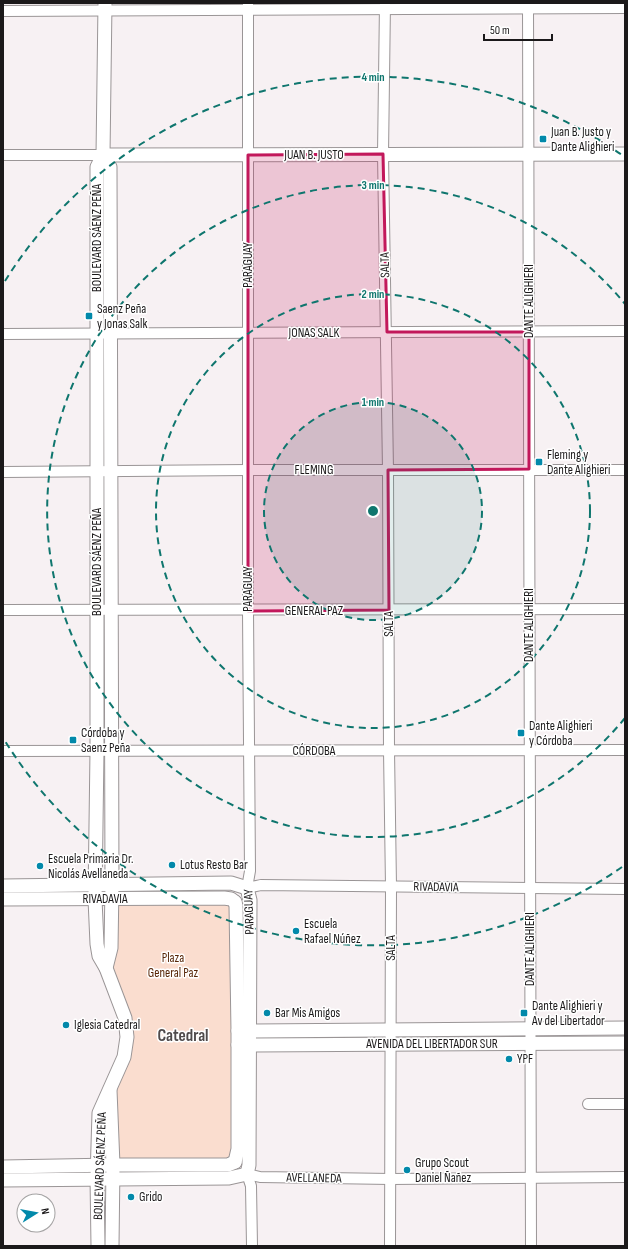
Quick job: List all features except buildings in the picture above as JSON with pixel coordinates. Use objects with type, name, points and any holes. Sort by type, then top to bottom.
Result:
[{"type":"main road","name":"BOULEVARD SÁENZ PEÑA","points":[[98,1246],[99,1113],[124,1057],[127,1037],[125,1018],[106,968],[99,956],[97,944],[96,899],[97,167],[103,155],[105,7]]},
{"type":"main road","name":"JUAN B. JUSTO","points":[[103,155],[625,154]]},
{"type":"main road","name":"BOULEVARD SÁENZ PEÑA","points":[[103,155],[110,167],[112,885],[111,948],[106,968]]},
{"type":"main road","name":"RIVADAVIA","points":[[3,886],[231,883],[247,888]]},
{"type":"main road","points":[[235,902],[247,888]]},
{"type":"main road","name":"PARAGUAY","points":[[247,888],[250,900],[244,1031],[249,1165],[247,1174]]},
{"type":"main road","name":"RIVADAVIA","points":[[3,899],[224,898],[231,899],[235,902]]},
{"type":"main road","name":"PARAGUAY","points":[[235,902],[244,1031]]},
{"type":"main road","name":"AVENIDA DEL LIBERTADOR SUR","points":[[244,1031],[625,1028]]},
{"type":"main road","name":"AVENIDA DEL LIBERTADOR SUR","points":[[244,1045],[625,1043]]},
{"type":"main road","name":"PARAGUAY","points":[[235,1162],[238,1149],[244,1045]]},
{"type":"main road","name":"BOULEVARD SÁENZ PEÑA","points":[[110,1088],[113,1165],[112,1246]]},
{"type":"main road","points":[[3,1166],[228,1165],[235,1162],[247,1174]]},
{"type":"main road","name":"AVELLANEDA","points":[[3,1180],[229,1178],[247,1174]]},
{"type":"street","points":[[3,10],[105,7],[248,6],[528,6],[625,8]]},
{"type":"street","name":"PARAGUAY","points":[[247,888],[250,871],[248,611],[248,6]]},
{"type":"street","name":"SALTA","points":[[385,6],[383,154],[388,470],[391,886],[390,1246]]},
{"type":"street","name":"DANTE ALIGHIERI","points":[[528,6],[531,1246]]},
{"type":"street","name":"JUAN B. JUSTO","points":[[3,155],[103,155]]},
{"type":"street","name":"JONAS SALK","points":[[3,334],[625,331]]},
{"type":"street","name":"FLEMING","points":[[3,472],[529,469],[625,470]]},
{"type":"street","name":"GENERAL PAZ","points":[[3,610],[248,611],[625,609]]},
{"type":"street","name":"CÓRDOBA","points":[[3,751],[625,750]]},
{"type":"street","name":"RIVADAVIA","points":[[247,888],[261,885],[625,889]]},
{"type":"street","points":[[588,1104],[625,1104]]},
{"type":"street","name":"PARAGUAY","points":[[247,1174],[251,1186],[252,1246]]},
{"type":"street","name":"AVELLANEDA","points":[[247,1174],[260,1177],[391,1179],[625,1177]]},
{"type":"highlighted area","points":[[383,154],[387,332],[529,332],[529,469],[388,470],[389,610],[248,611],[248,155]]},
{"type":"green space","name":"Plaza General Paz","points":[[111,899],[231,899],[235,1162],[113,1165],[112,1109],[126,1047],[106,968]]},
{"type":"place","name":"Juan B. Justo y Dante Alighieri","points":[[543,139]]},
{"type":"place","name":"Saenz Peña y Jonas Salk","points":[[89,316]]},
{"type":"place","name":"Fleming y Dante Alighieri","points":[[539,462]]},
{"type":"place","name":"Dante Alighieri y Córdoba","points":[[521,733]]},
{"type":"place","name":"Córdoba y Saenz Peña","points":[[73,740]]},
{"type":"place","name":"Lotus Resto Bar","points":[[172,865]]},
{"type":"place","name":"Escuela Primaria Dr. Nicolás Avellaneda","points":[[40,866]]},
{"type":"place","name":"Escuela Rafael Núñez","points":[[296,931]]},
{"type":"place","name":"Bar Mis Amigos","points":[[267,1013]]},
{"type":"place","name":"Dante Alighieri y Av del Libertador","points":[[524,1013]]},
{"type":"place","name":"Iglesia Catedral","points":[[66,1025]]},
{"type":"place","name":"YPF","points":[[509,1059]]},
{"type":"place","name":"Grupo Scout Daniel Ñañez","points":[[407,1170]]},
{"type":"place","name":"Grido","points":[[131,1197]]},
{"type":"district","name":"Catedral","points":[[183,1036]]}]
